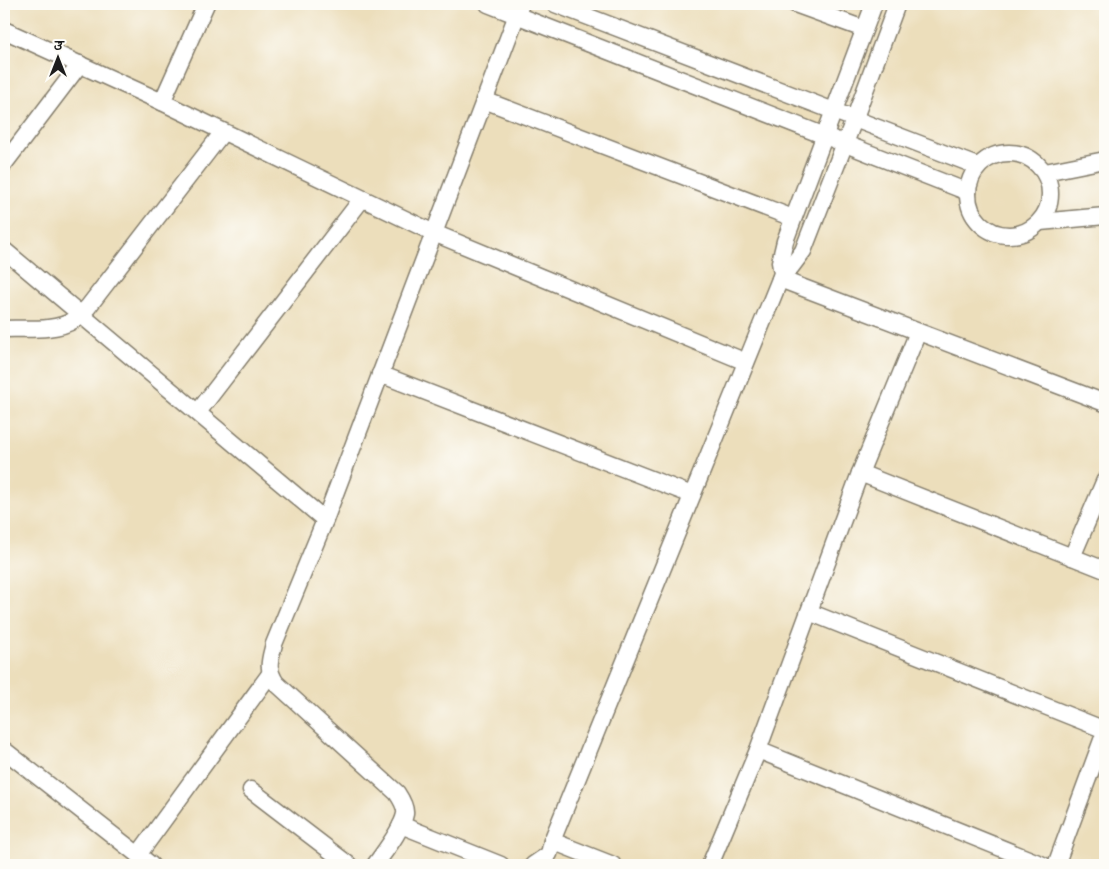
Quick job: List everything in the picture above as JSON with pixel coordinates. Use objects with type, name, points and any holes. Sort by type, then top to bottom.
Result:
[{"type":"street","points":[[162,102],[206,4]]},
{"type":"street","points":[[488,4],[519,9],[845,144],[968,192]]},
{"type":"street","points":[[556,4],[977,166]]},
{"type":"street","points":[[795,4],[864,30]]},
{"type":"street","points":[[781,276],[781,252],[874,4]]},
{"type":"street","points":[[533,865],[549,854],[552,841],[781,276],[803,252],[897,4]]},
{"type":"street","points":[[375,865],[401,825],[406,813],[403,802],[397,793],[284,691],[270,674],[269,663],[274,644],[325,520],[519,9]]},
{"type":"street","points":[[4,30],[162,102],[434,233],[746,362]]},
{"type":"street","points":[[4,164],[80,64]]},
{"type":"street","points":[[484,100],[793,218]]},
{"type":"street","points":[[4,329],[62,326],[81,314],[223,132]]},
{"type":"street","points":[[1012,152],[1025,155],[1036,162],[1045,172],[1050,184],[1051,198],[1047,211],[1040,222],[1028,231],[1014,235],[1000,234],[987,228],[976,219],[969,206],[968,192],[970,178],[977,166],[988,158],[1000,153],[1012,152]]},
{"type":"street","points":[[1045,172],[1105,160]]},
{"type":"street","points":[[198,412],[362,199]]},
{"type":"street","points":[[1040,222],[1105,216]]},
{"type":"street","points":[[4,250],[325,520]]},
{"type":"street","points":[[781,276],[918,332],[1105,403]]},
{"type":"street","points":[[710,865],[758,750],[860,473],[918,332]]},
{"type":"street","points":[[380,374],[692,495]]},
{"type":"street","points":[[860,473],[1105,570]]},
{"type":"street","points":[[1072,557],[1105,480]]},
{"type":"street","points":[[809,612],[1105,731],[1056,865]]},
{"type":"street","points":[[138,855],[270,674]]},
{"type":"street","points":[[4,750],[151,865]]},
{"type":"street","points":[[758,750],[1043,865]]},
{"type":"street","points":[[251,790],[349,865]]},
{"type":"street","points":[[401,825],[501,865]]},
{"type":"street","points":[[552,841],[613,865]]}]
